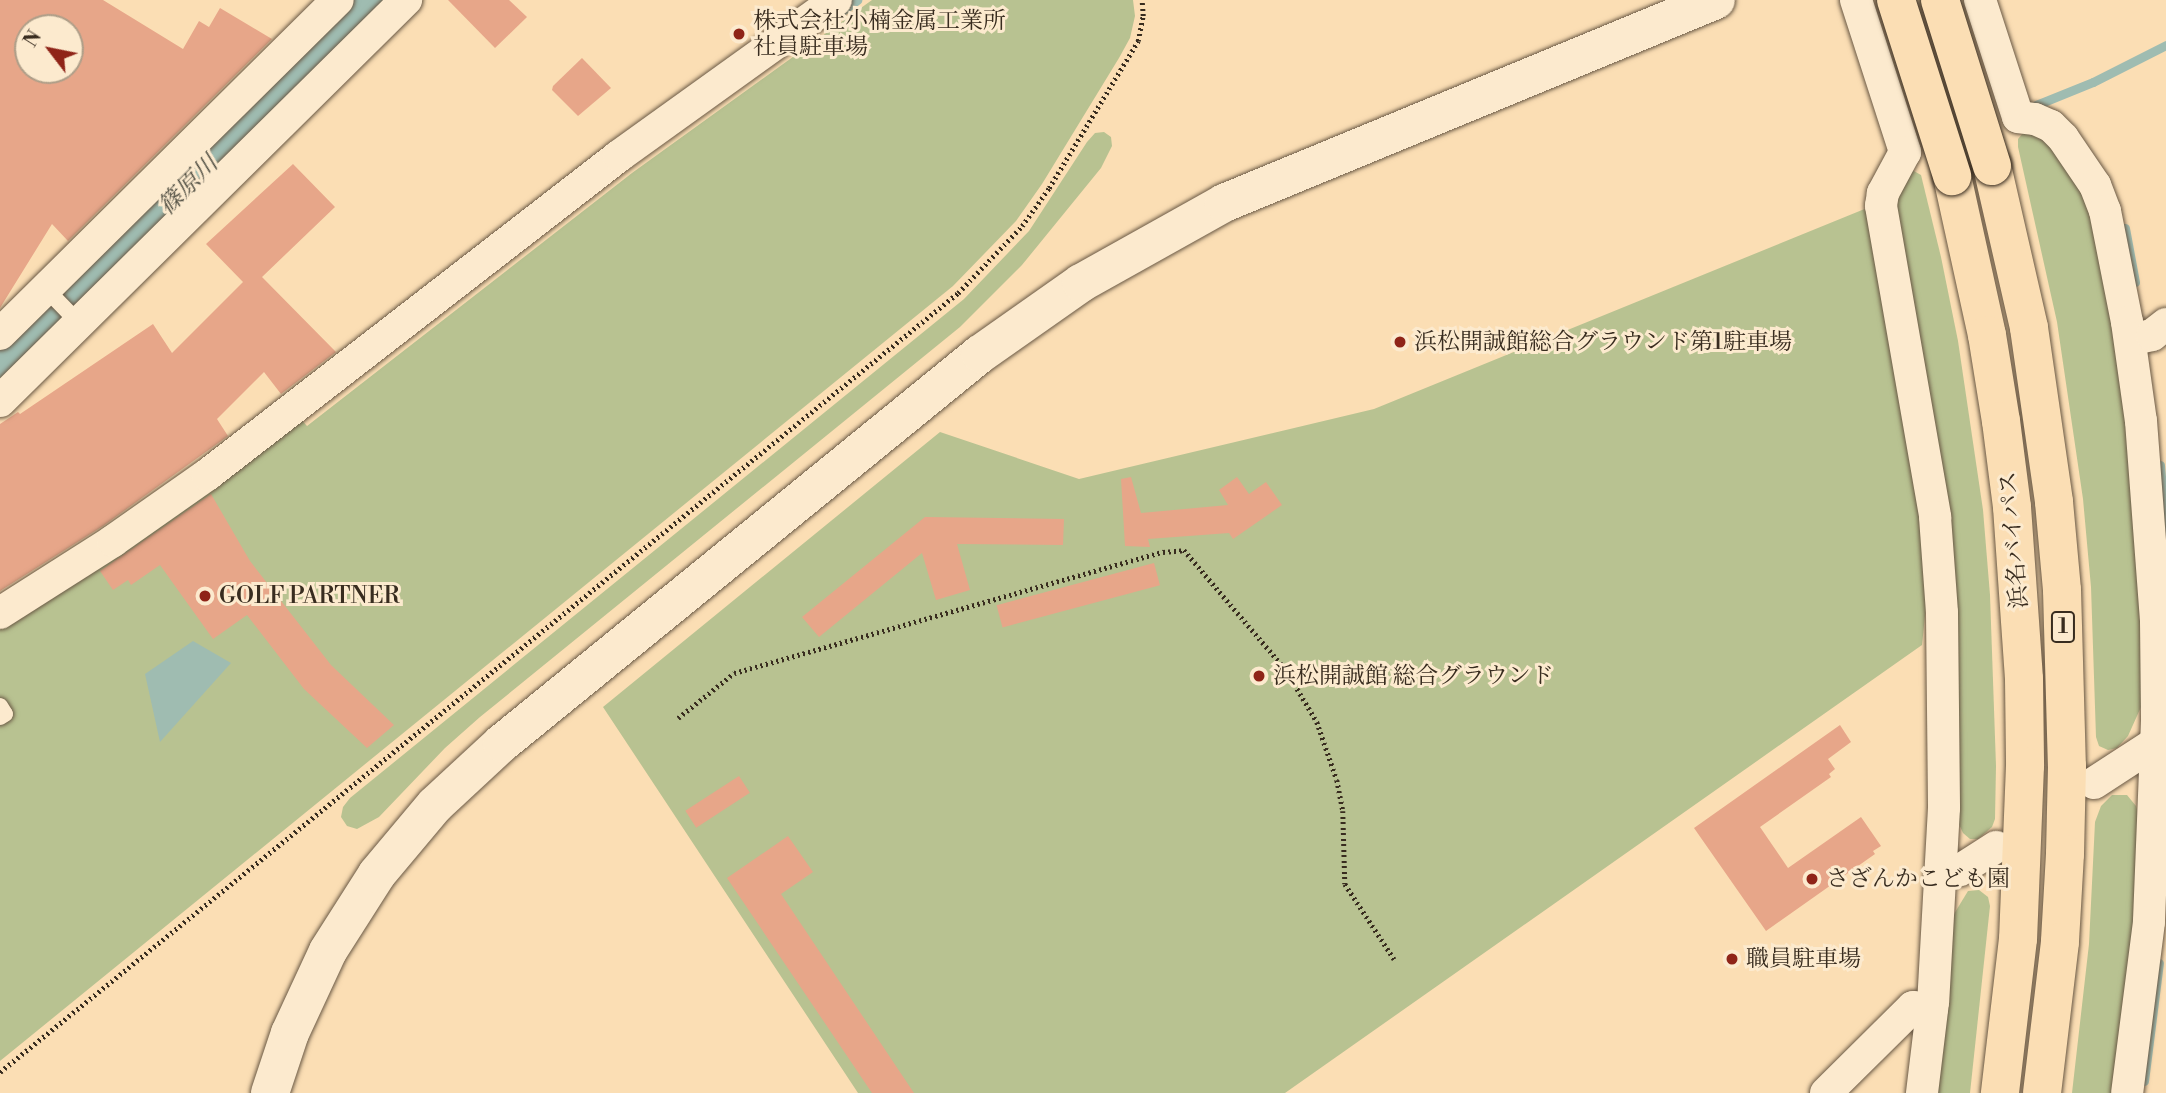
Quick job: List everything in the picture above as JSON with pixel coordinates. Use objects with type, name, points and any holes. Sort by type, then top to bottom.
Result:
[{"type":"highway","name":"浜名バイパス","points":[[1896,0],[1952,176],[1987,335],[2012,507],[2024,679],[2025,766],[2019,926],[2000,1093]]},
{"type":"highway","name":"浜名バイパス","points":[[1940,0],[1992,166],[2026,315],[2054,502],[2063,615],[2067,766],[2060,942],[2042,1093]]},
{"type":"street","points":[[0,334],[50,293],[338,0]]},
{"type":"street","points":[[0,401],[77,321],[406,0]]},
{"type":"street","points":[[0,613],[113,541],[207,475],[619,156],[836,0]]},
{"type":"street","points":[[270,1093],[290,1033],[328,951],[377,874],[435,805],[502,743],[980,354],[1081,283],[1224,203],[1669,9],[1716,0]]},
{"type":"street","points":[[1856,0],[1905,152]]},
{"type":"street","points":[[1980,0],[2018,117]]},
{"type":"street","points":[[1922,1093],[1932,1009],[1941,869],[1945,710],[1935,517],[1881,206],[1883,193],[1905,152],[2018,117],[2035,119],[2051,126],[2080,160],[2095,185],[2113,239],[2130,340],[2151,533],[2161,737],[2149,922],[2127,1093]]},
{"type":"street","points":[[2130,340],[2152,335],[2166,324]]},
{"type":"street","points":[[2094,783],[2161,737]]},
{"type":"street","points":[[1941,869],[1960,870],[1996,847]]},
{"type":"street","points":[[1826,1093],[1913,1007],[1932,1009]]},
{"type":"lane","points":[[50,293],[77,321]]},
{"type":"lane","points":[[0,706],[5,714],[0,717]]},
{"type":"path","points":[[0,1072],[958,293],[1023,226],[1049,188],[1138,41],[1143,16],[1142,0]]},
{"type":"path","points":[[678,718],[734,673],[1150,555],[1184,550],[1286,670],[1317,722],[1332,761],[1343,811],[1345,884],[1394,959]]},
{"type":"green space","points":[[872,0],[1133,0],[1135,16],[1130,38],[1119,58],[1042,184],[1016,221],[953,286],[0,1061],[0,623],[298,416],[307,426],[632,173]]},
{"type":"green space","points":[[1104,132],[1111,137],[1112,146],[1101,168],[1022,265],[960,327],[480,717],[445,748],[379,817],[357,829],[347,826],[341,817],[343,807],[350,798],[964,299],[1029,231],[1087,142],[1095,133]]},
{"type":"green space","points":[[2024,132],[2043,136],[2070,167],[2093,215],[2129,423],[2143,622],[2141,707],[2128,736],[2117,748],[2108,750],[2099,746],[2096,737],[2091,587],[2083,499],[2057,322],[2018,147],[2018,139]]},
{"type":"green space","points":[[1912,170],[1921,175],[1941,257],[1958,341],[1983,510],[1990,595],[1996,766],[1995,819],[1992,827],[1978,839],[1970,839],[1963,833],[1958,822],[1894,206]]},
{"type":"green space","name":"浜松開誠館 総合グラウンド","points":[[1867,208],[1923,518],[1928,587],[1922,645],[1285,1093],[858,1093],[603,707],[940,432],[1079,479],[1374,409]]},
{"type":"green space","points":[[2112,795],[2127,795],[2136,806],[2140,821],[2134,920],[2112,1093],[2072,1093],[2089,944],[2095,822],[2101,806]]},
{"type":"green space","points":[[1979,890],[1988,897],[1990,906],[1970,1093],[1937,1093],[1954,914],[1968,891]]},
{"type":"shaded area","points":[[193,641],[231,663],[160,742],[145,674]]},
{"type":"building","points":[[0,0],[103,0],[183,49],[199,21],[209,27],[220,8],[272,39],[68,241],[52,224],[0,308]]},
{"type":"building","points":[[448,0],[509,0],[527,17],[495,48]]},
{"type":"building","points":[[582,58],[611,88],[578,116],[552,90]]},
{"type":"building","points":[[293,164],[335,207],[262,277],[336,352],[281,394],[264,372],[217,419],[228,436],[103,526],[0,591],[0,424],[18,412],[20,414],[153,324],[172,353],[243,282],[206,244]]},
{"type":"building","points":[[1131,477],[1141,513],[1228,505],[1219,490],[1237,477],[1249,494],[1266,482],[1282,505],[1233,539],[1229,533],[1148,539],[1150,547],[1125,546],[1121,479]]},
{"type":"building","points":[[211,494],[250,561],[331,665],[394,725],[367,748],[304,689],[247,615],[213,639],[160,565],[131,585],[128,580],[113,590],[100,571]]},
{"type":"building","points":[[925,517],[1064,519],[1063,545],[957,544],[970,590],[936,600],[922,553],[819,637],[802,617]]},
{"type":"building","points":[[1154,563],[1160,585],[1003,627],[997,605]]},
{"type":"building","points":[[1840,725],[1851,742],[1828,759],[1835,769],[1829,774],[1831,777],[1760,827],[1788,868],[1861,817],[1881,846],[1873,851],[1875,854],[1766,931],[1694,828]]},
{"type":"building","points":[[739,776],[750,793],[696,828],[685,811]]},
{"type":"building","points":[[788,836],[813,872],[781,894],[914,1093],[872,1093],[727,878]]},
{"type":"waterway","name":"篠原川","points":[[0,372],[377,0]]},
{"type":"waterway","points":[[842,11],[857,0]]},
{"type":"waterway","points":[[2036,105],[2093,82],[2166,45]]},
{"type":"waterway","points":[[2125,228],[2135,282]]},
{"type":"waterway","points":[[2160,465],[2166,533]]},
{"type":"waterway","points":[[2144,1081],[2159,963]]},
{"type":"place","name":"株式会社小楠金属工業所 社員駐車場","points":[[739,34]]},
{"type":"place","name":"浜松開誠館総合グラウンド第1駐車場","points":[[1400,342]]},
{"type":"place","name":"GOLF PARTNER","points":[[205,596]]},
{"type":"place","name":"浜松開誠館 総合グラウンド","points":[[1259,676]]},
{"type":"place","name":"さざんかこども園","points":[[1812,879]]},
{"type":"place","name":"職員駐車場","points":[[1732,959]]}]
